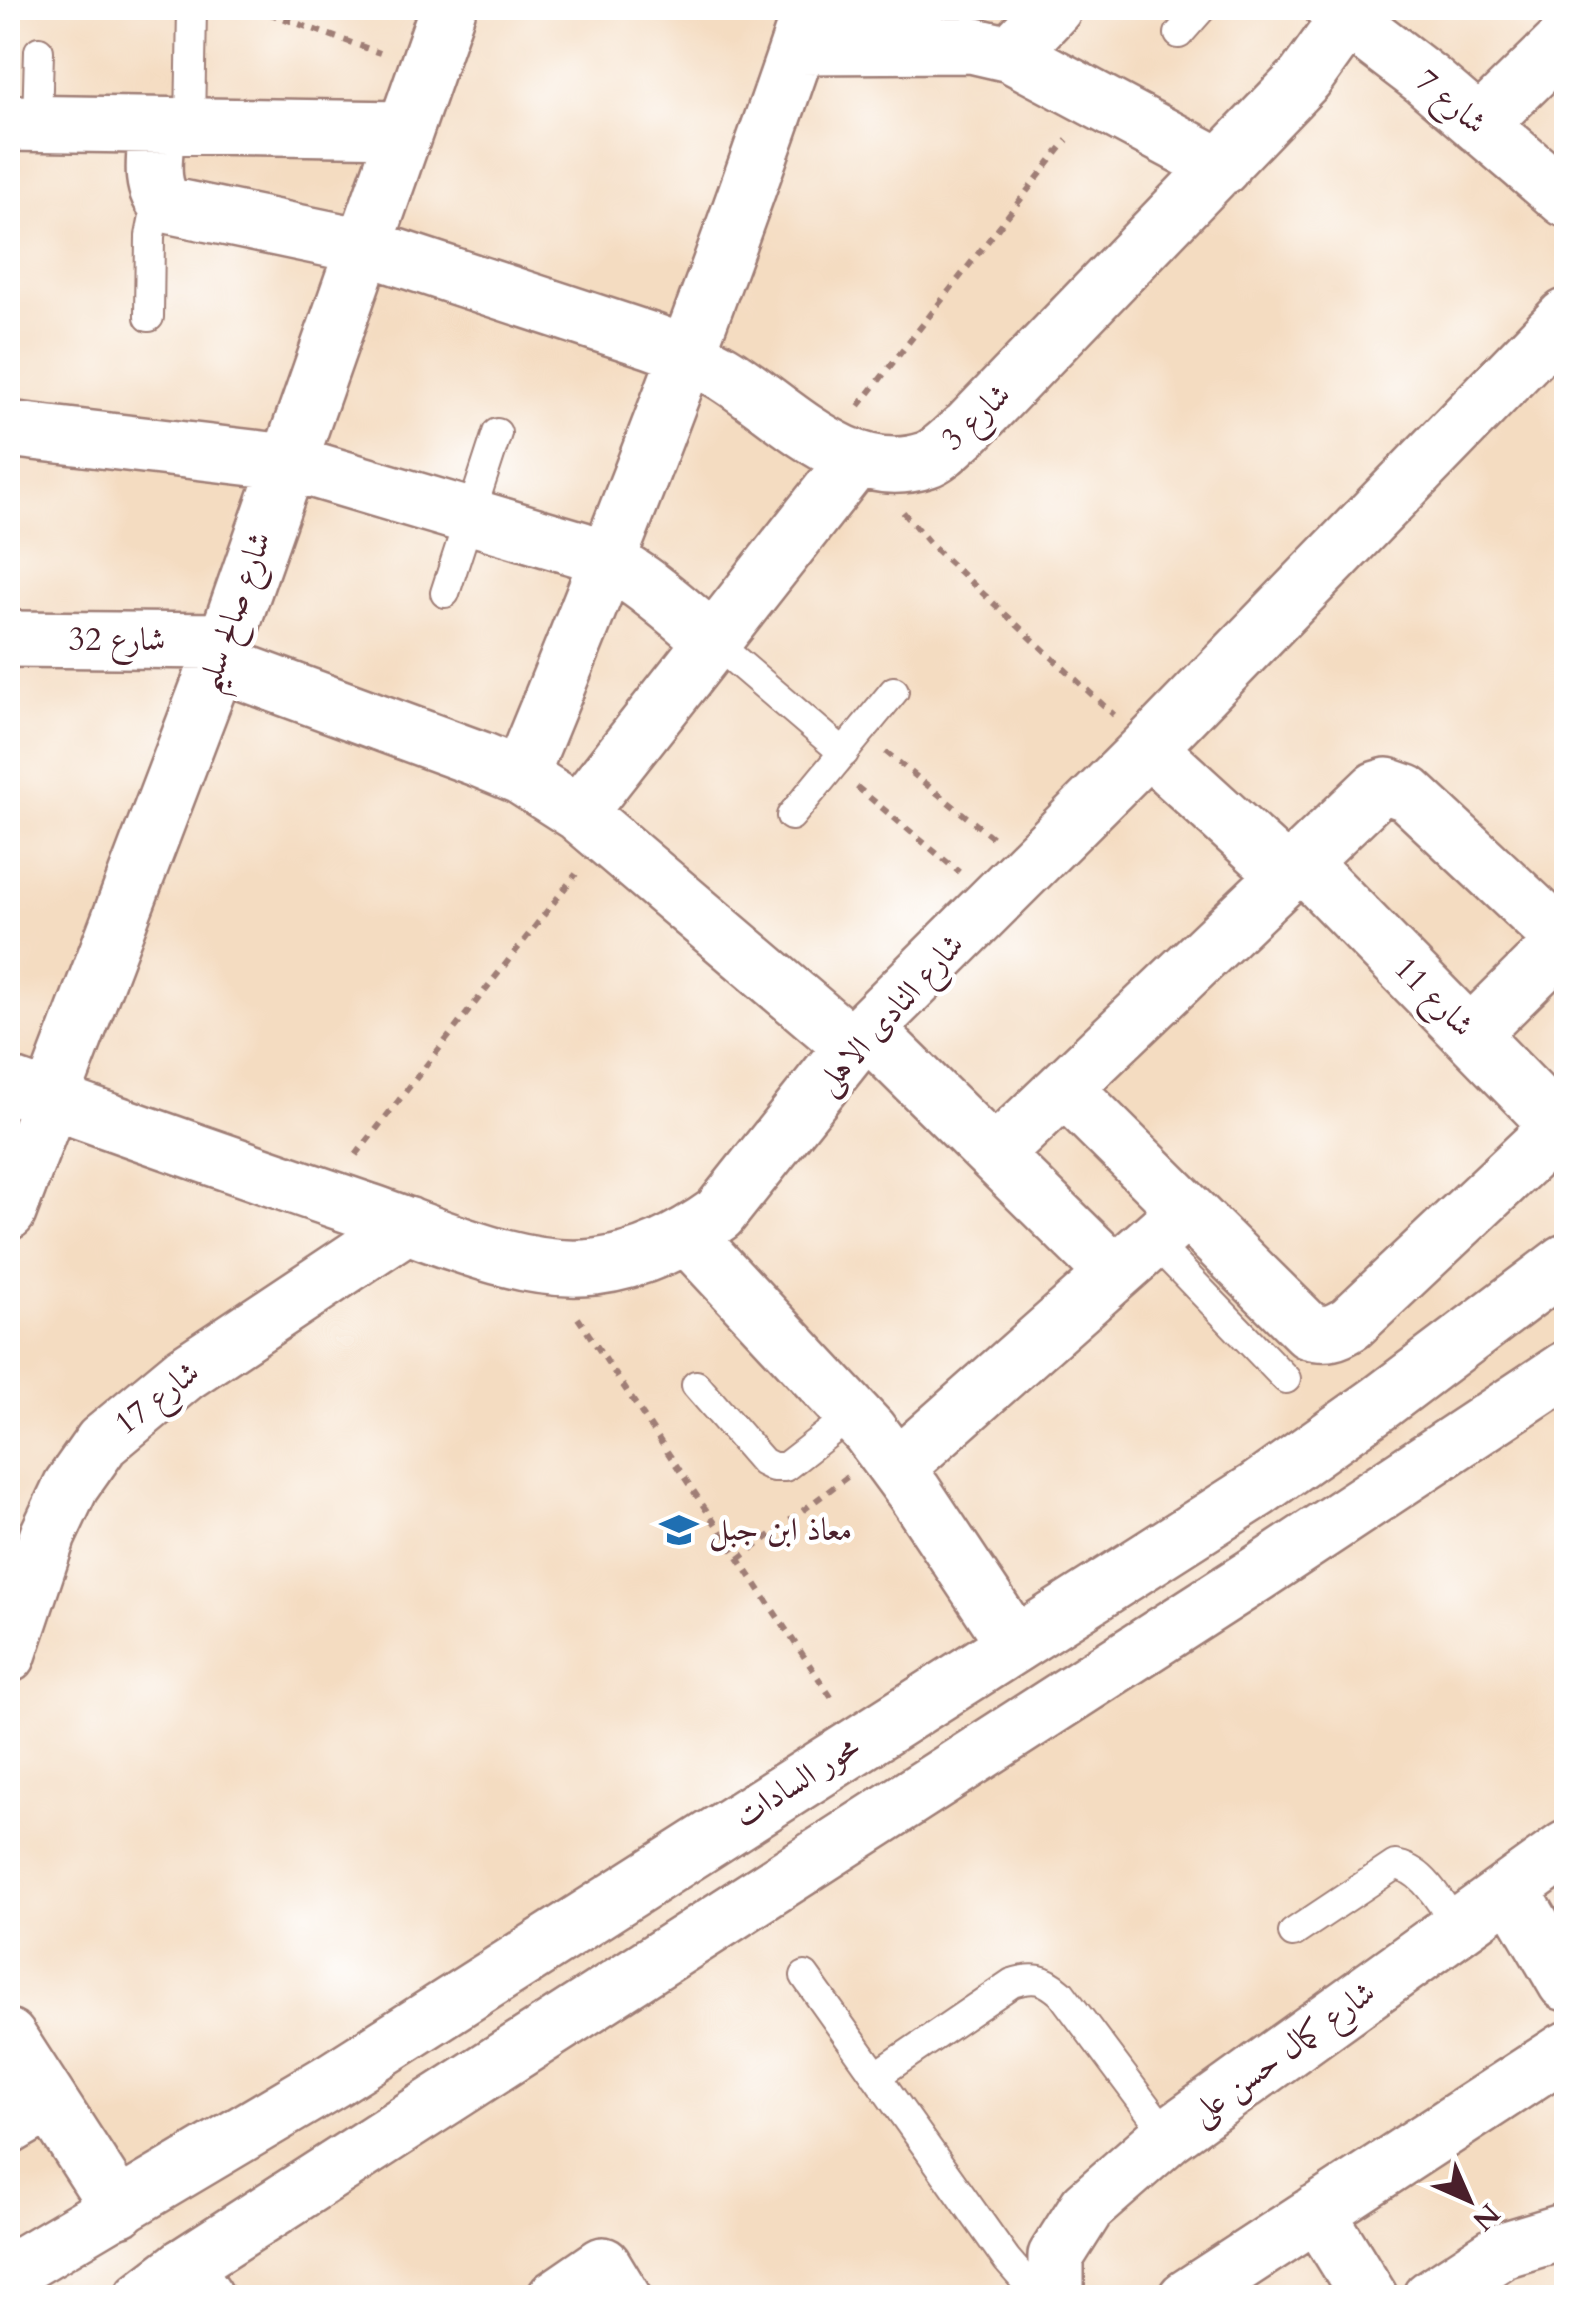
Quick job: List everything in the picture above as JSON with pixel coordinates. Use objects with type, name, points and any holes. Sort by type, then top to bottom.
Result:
[{"type":"street","name":"شارع صالح سليم","points":[[8,1212],[29,1093],[222,652],[448,8]]},
{"type":"street","points":[[1010,54],[1054,8]]},
{"type":"street","name":"شارع 7","points":[[1346,11],[1566,199]]},
{"type":"street","name":"شارع 3","points":[[842,452],[892,465],[929,460],[968,428],[1305,78],[1346,11]]},
{"type":"street","points":[[520,776],[688,354],[804,26],[971,44],[1010,54],[1222,167]]},
{"type":"street","points":[[1479,125],[1566,40]]},
{"type":"street","points":[[22,123],[403,130]]},
{"type":"street","points":[[173,126],[154,185],[158,196],[178,209],[363,246],[688,354],[757,394],[842,452],[591,825]]},
{"type":"street","name":"شارع النادى الاهلى","points":[[29,1093],[508,1258],[544,1266],[593,1268],[642,1257],[688,1236],[719,1214],[860,1038],[1566,317]]},
{"type":"street","points":[[8,429],[287,462],[470,516],[609,560],[638,578],[713,641]]},
{"type":"street","name":"شارع 32","points":[[8,639],[222,652]]},
{"type":"street","points":[[222,652],[520,776],[591,825],[860,1038],[994,1155],[1323,1335],[1338,1332],[1563,1129]]},
{"type":"street","name":"شارع 11","points":[[1148,748],[1294,868],[1470,1034],[1563,1129]]},
{"type":"street","points":[[994,1155],[1377,789],[1398,788],[1407,793],[1566,940],[1470,1034]]},
{"type":"street","points":[[1064,1088],[1151,1241]]},
{"type":"street","name":"شارع 17","points":[[8,1654],[48,1534],[71,1486],[102,1442],[186,1374],[407,1224]]},
{"type":"street","points":[[688,1236],[878,1444],[1015,1644]]},
{"type":"street","points":[[878,1444],[1151,1241]]},
{"type":"street","name":"محور السادات","points":[[8,2272],[333,2080],[1257,1490],[1566,1262]]},
{"type":"street","points":[[178,2287],[1566,1369]]},
{"type":"street","name":"شارع كمال حسن على","points":[[1056,2298],[1056,2256],[1087,2207],[1168,2136],[1566,1849]]},
{"type":"street","points":[[1511,1889],[1566,1982]]},
{"type":"street","points":[[8,2037],[28,2115],[119,2209]]},
{"type":"street","points":[[1215,2290],[1317,2212],[1566,2050]]},
{"type":"street","points":[[1317,2212],[1370,2298]]},
{"type":"street","points":[[1430,2298],[1503,2250],[1566,2231]]},
{"type":"street","points":[[555,2298],[602,2265],[623,2298]]},
{"type":"lane","points":[[173,126],[192,8]]},
{"type":"lane","points":[[1180,34],[1202,8]]},
{"type":"lane","points":[[22,123],[39,50]]},
{"type":"lane","points":[[149,316],[150,236],[158,196]]},
{"type":"lane","points":[[445,593],[497,433]]},
{"type":"lane","points":[[713,641],[846,750]]},
{"type":"lane","points":[[791,816],[894,691]]},
{"type":"lane","points":[[1151,1241],[1286,1379]]},
{"type":"lane","points":[[696,1384],[763,1462],[773,1467],[878,1444]]},
{"type":"lane","points":[[1293,1933],[1395,1865],[1409,1867],[1420,1876],[1458,1927]]},
{"type":"lane","points":[[805,1976],[1007,2260],[1040,2298]]},
{"type":"lane","points":[[876,2076],[1012,1983],[1030,1978],[1047,1981],[1061,1994],[1168,2136]]},
{"type":"path","points":[[254,8],[425,70]]},
{"type":"path","points":[[1099,100],[842,452],[934,546],[1148,748]]},
{"type":"path","points":[[846,750],[1011,884]]},
{"type":"path","points":[[846,750],[1011,884]]},
{"type":"path","points":[[324,1196],[591,825]]},
{"type":"path","points":[[544,1266],[860,1742]]},
{"type":"path","points":[[739,1559],[878,1444]]},
{"type":"place","name":"معاذ ابن جبل","points":[[679,1530]]}]
